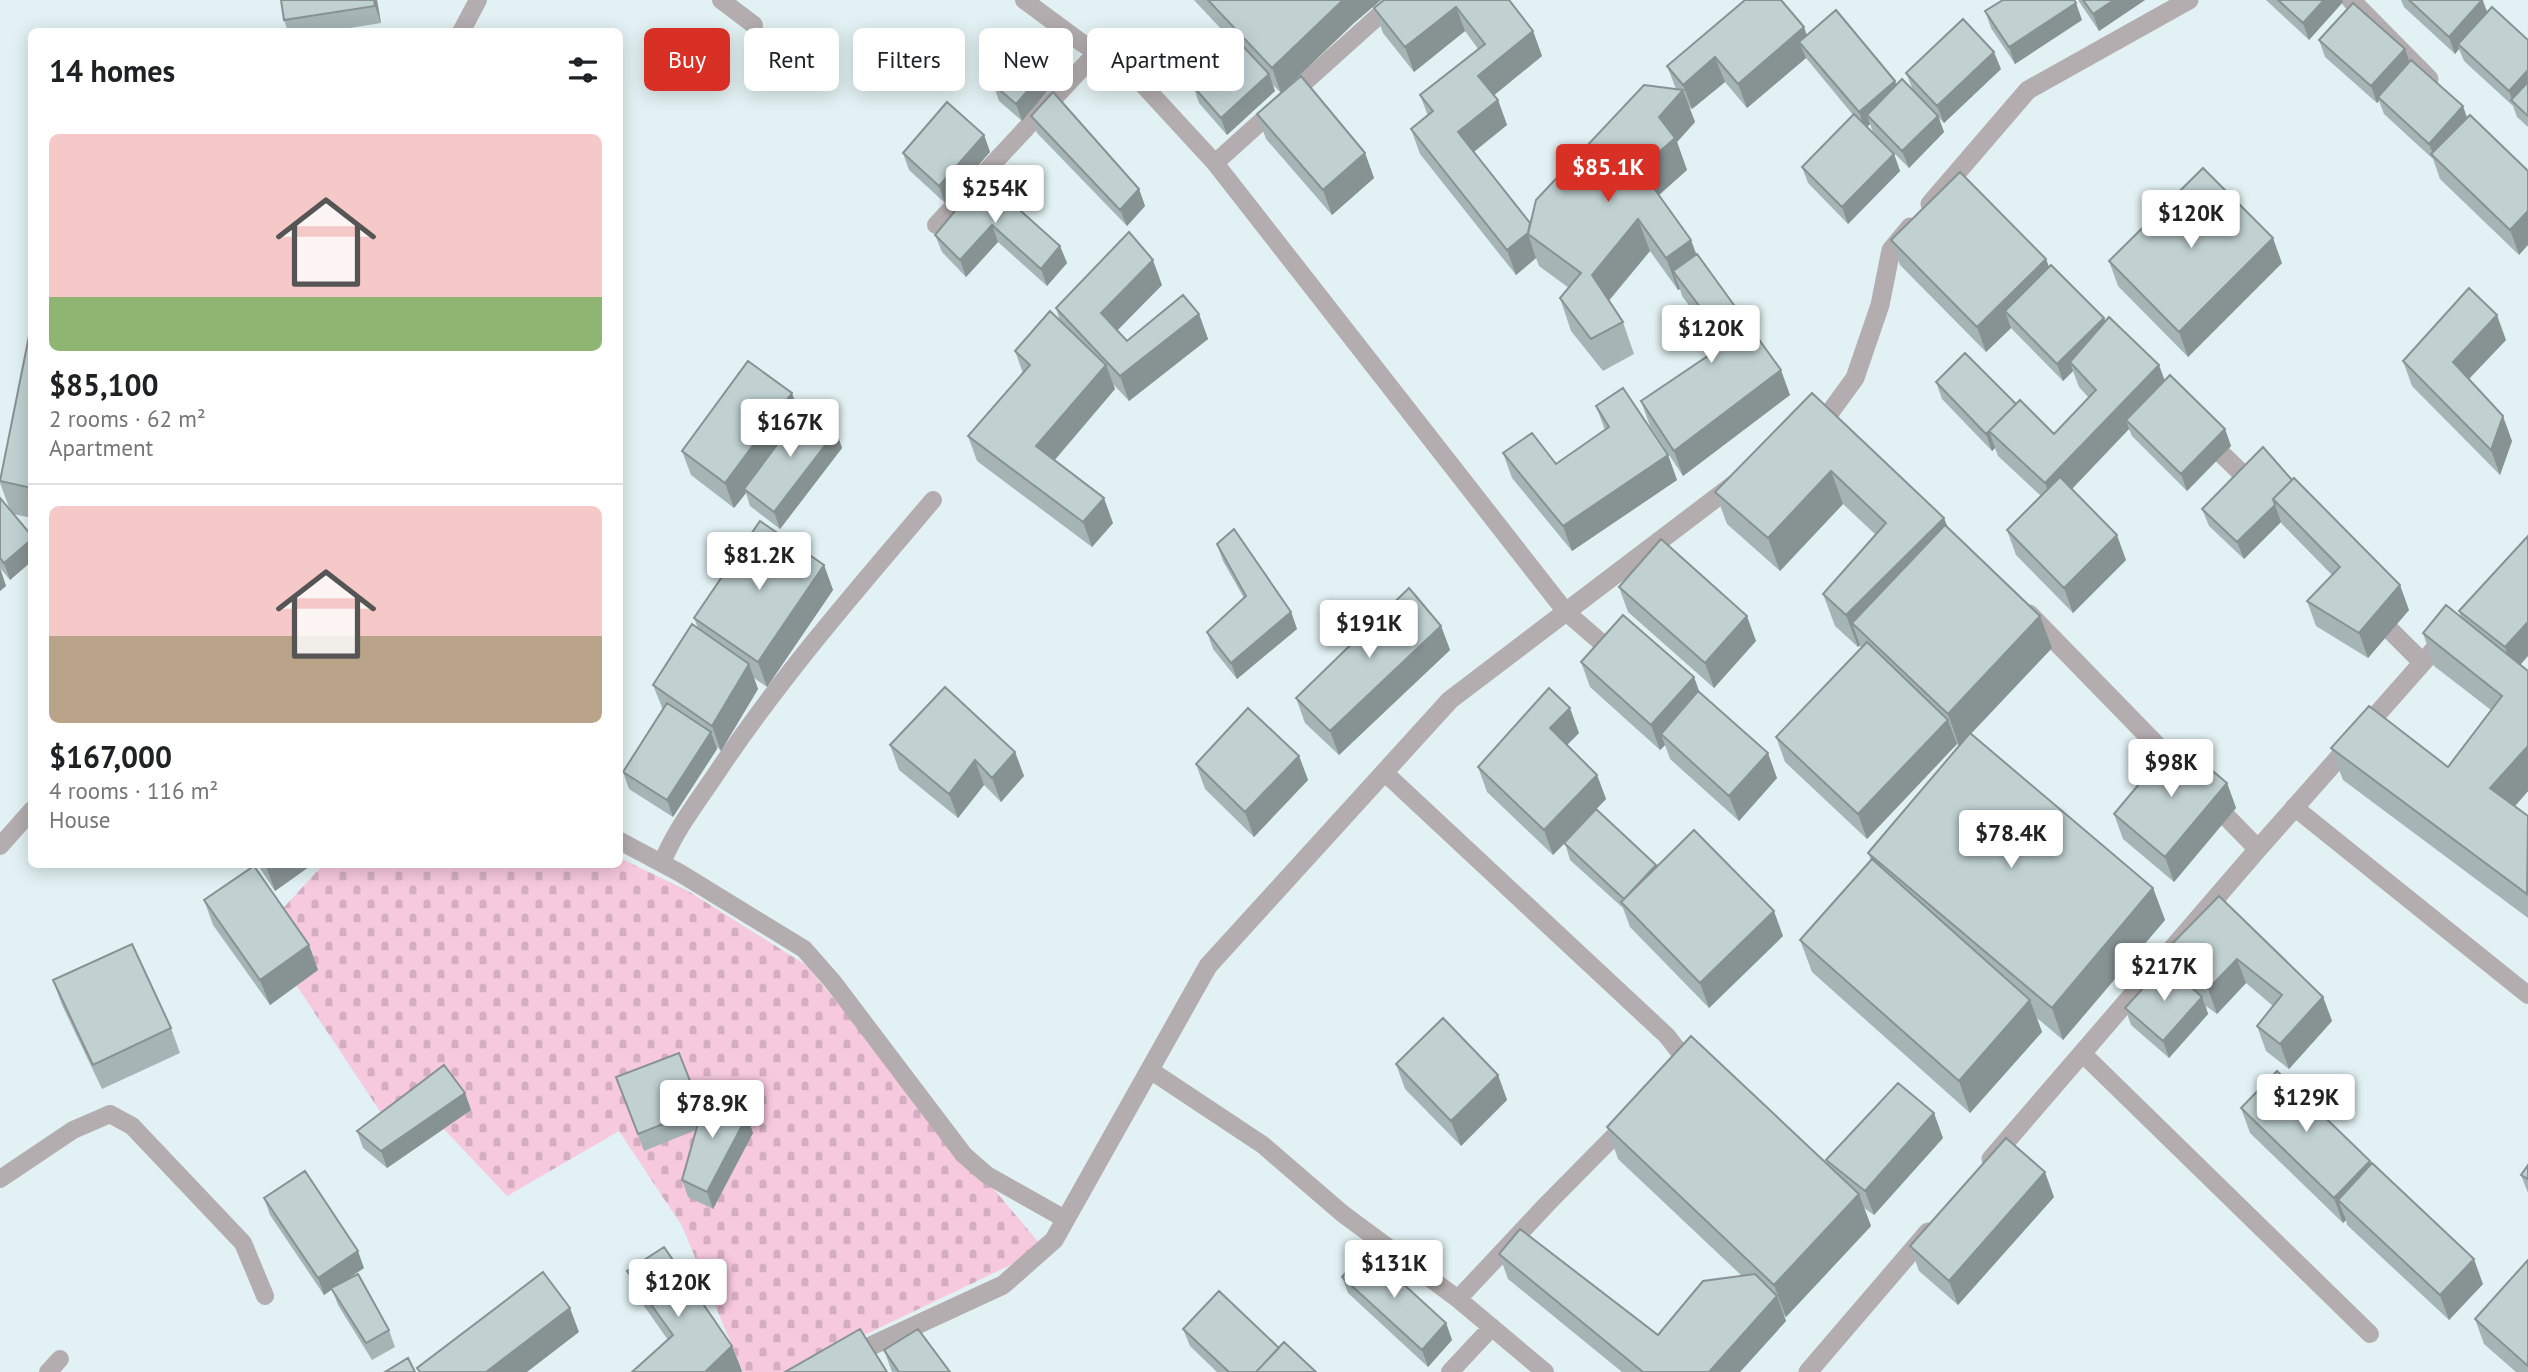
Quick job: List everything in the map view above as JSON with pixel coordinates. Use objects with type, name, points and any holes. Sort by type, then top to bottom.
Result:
[{"type":"street","points":[[1797,436],[1835,416],[1855,378],[1880,305],[1891,250],[1949,193],[2028,90],[2189,0]]},
{"type":"street","points":[[2351,0],[2444,94]]},
{"type":"street","points":[[2189,423],[2267,499]]},
{"type":"street","points":[[828,1372],[873,1345],[1003,1284],[1054,1240],[1208,966],[1384,772],[1450,700],[1753,470]]},
{"type":"street","points":[[2358,597],[2422,662]]},
{"type":"street","points":[[2015,600],[2258,849]]},
{"type":"street","points":[[1976,1177],[2294,807],[2458,623]]},
{"type":"street","points":[[1808,1372],[1940,1218]]},
{"type":"lane","points":[[463,28],[478,0]]},
{"type":"lane","points":[[721,0],[754,25]]},
{"type":"lane","points":[[1024,0],[1087,45]]},
{"type":"lane","points":[[1215,163],[1396,0]]},
{"type":"lane","points":[[936,225],[1087,63]]},
{"type":"lane","points":[[1149,91],[1215,163],[1566,612],[1628,665]]},
{"type":"lane","points":[[662,863],[673,836],[752,722],[826,626],[933,500]]},
{"type":"lane","points":[[1384,772],[1667,1036],[1681,1054],[1677,1073],[1668,1082]]},
{"type":"lane","points":[[2294,807],[2528,995]]},
{"type":"lane","points":[[0,846],[28,814]]},
{"type":"lane","points":[[623,843],[662,863],[804,949],[833,982],[964,1155],[987,1175],[1065,1219]]},
{"type":"lane","points":[[2082,1054],[2370,1334]]},
{"type":"lane","points":[[1150,1070],[1264,1145],[1343,1214],[1458,1299],[1545,1372]]},
{"type":"lane","points":[[1458,1299],[1640,1110]]},
{"type":"lane","points":[[0,1179],[73,1130],[110,1114],[132,1126],[243,1243],[265,1296]]},
{"type":"lane","points":[[1450,1372],[1492,1327]]},
{"type":"green space","points":[[623,859],[688,891],[806,965],[1044,1249],[787,1372],[743,1372],[682,1226],[619,1131],[507,1196],[409,1092],[381,1113],[261,932],[320,868],[623,868]]},
{"type":"building","points":[[281,0],[374,0],[375,6],[284,20]]},
{"type":"building","points":[[1208,0],[1343,0],[1272,68],[1244,38],[1244,28],[1234,28]]},
{"type":"building","points":[[1384,0],[1509,0],[1533,31],[1478,76],[1498,100],[1458,132],[1530,223],[1528,233],[1507,250],[1411,129],[1433,111],[1420,95],[1485,44],[1456,7],[1405,47],[1374,8]]},
{"type":"building","points":[[1745,0],[1781,0],[1804,27],[1738,84],[1715,57],[1683,85],[1667,66]]},
{"type":"building","points":[[2003,0],[2074,0],[2076,3],[2009,47],[1985,11]]},
{"type":"building","points":[[2083,0],[2114,0],[2093,14]]},
{"type":"building","points":[[2278,0],[2324,0],[2303,23]]},
{"type":"building","points":[[2409,0],[2482,0],[2449,37]]},
{"type":"building","points":[[2353,3],[2405,49],[2371,86],[2319,40]]},
{"type":"building","points":[[2492,7],[2528,40],[2528,70],[2509,91],[2458,44]]},
{"type":"building","points":[[1836,10],[1895,81],[1859,112],[1799,42]]},
{"type":"building","points":[[1963,19],[1994,52],[1937,106],[1906,73]]},
{"type":"building","points":[[1244,47],[1269,74],[1221,118],[1197,91],[1244,91]]},
{"type":"building","points":[[2411,60],[2463,106],[2429,144],[2378,97]]},
{"type":"building","points":[[1301,76],[1365,153],[1323,190],[1257,114]]},
{"type":"building","points":[[1902,79],[1938,116],[1902,151],[1867,115]]},
{"type":"building","points":[[2528,82],[2528,116],[2511,100]]},
{"type":"building","points":[[1644,85],[1683,90],[1659,117],[1675,138],[1640,169],[1691,240],[1666,258],[1638,219],[1592,275],[1623,322],[1591,339],[1560,298],[1581,273],[1528,234],[1536,200]]},
{"type":"building","points":[[1001,91],[1027,91],[1016,104]]},
{"type":"building","points":[[1053,92],[1139,189],[1120,210],[1031,116]]},
{"type":"building","points":[[947,102],[984,135],[939,186],[903,153]]},
{"type":"building","points":[[1854,114],[1894,154],[1842,207],[1802,167]]},
{"type":"building","points":[[2470,115],[2528,171],[2528,211],[2510,230],[2431,154]]},
{"type":"building","points":[[2203,168],[2273,238],[2179,332],[2109,261]]},
{"type":"building","points":[[1960,172],[2046,259],[1977,327],[1891,240]]},
{"type":"building","points":[[983,177],[1060,246],[1041,269],[992,225],[960,260],[935,235]]},
{"type":"building","points":[[1129,232],[1153,260],[1101,313],[1127,341],[1183,295],[1199,314],[1120,376],[1056,308]]},
{"type":"building","points":[[1697,254],[1781,370],[1674,451],[1641,401],[1727,343],[1673,271]]},
{"type":"building","points":[[2051,265],[2104,318],[2057,364],[2005,311]]},
{"type":"building","points":[[2469,288],[2497,315],[2453,362],[2503,416],[2491,450],[2403,361]]},
{"type":"building","points":[[1050,311],[1106,365],[1036,446],[1104,498],[1083,522],[968,436],[1030,365],[1015,351]]},
{"type":"building","points":[[2109,317],[2159,365],[2045,483],[1989,431],[2020,400],[2054,434],[2096,390],[2070,362]]},
{"type":"building","points":[[28,341],[28,487],[0,481]]},
{"type":"building","points":[[1965,353],[2016,404],[1986,434],[1936,382]]},
{"type":"building","points":[[748,361],[792,393],[725,483],[682,451]]},
{"type":"building","points":[[2170,375],[2225,429],[2181,474],[2126,420]]},
{"type":"building","points":[[1623,388],[1668,455],[1563,526],[1503,453],[1532,433],[1556,464],[1609,427],[1596,406]]},
{"type":"building","points":[[1812,393],[1944,518],[1846,615],[1823,594],[1886,523],[1831,471],[1768,538],[1715,492]]},
{"type":"building","points":[[806,406],[836,431],[774,512],[744,489]]},
{"type":"building","points":[[2263,447],[2292,480],[2273,499],[2275,505],[2237,542],[2202,509]]},
{"type":"building","points":[[2060,477],[2117,535],[2064,588],[2007,530]]},
{"type":"building","points":[[2294,478],[2400,585],[2359,633],[2307,601],[2340,567],[2273,499]]},
{"type":"building","points":[[0,498],[28,531],[28,542],[4,563],[0,558]]},
{"type":"building","points":[[760,521],[824,565],[758,662],[694,618]]},
{"type":"building","points":[[1945,525],[2040,616],[1948,714],[1852,623]]},
{"type":"building","points":[[1234,529],[1291,612],[1231,663],[1207,632],[1246,596],[1217,544]]},
{"type":"building","points":[[2528,536],[2528,622],[2505,647],[2459,611]]},
{"type":"building","points":[[1661,539],[1747,616],[1705,663],[1619,587]]},
{"type":"building","points":[[1409,588],[1441,626],[1330,731],[1296,698]]},
{"type":"building","points":[[2446,605],[2528,671],[2528,746],[2490,788],[2528,816],[2527,894],[2331,748],[2369,706],[2448,767],[2502,696],[2423,633]]},
{"type":"building","points":[[1623,615],[1694,677],[1651,725],[1581,662]]},
{"type":"building","points":[[692,624],[749,664],[712,726],[653,685]]},
{"type":"building","points":[[1867,642],[1948,720],[1858,814],[1776,737]]},
{"type":"building","points":[[945,687],[1015,752],[992,778],[975,760],[949,794],[890,745]]},
{"type":"building","points":[[1549,688],[1570,708],[1550,728],[1597,775],[1544,830],[1478,767]]},
{"type":"building","points":[[1698,691],[1768,753],[1729,796],[1661,734]]},
{"type":"building","points":[[667,703],[711,732],[667,800],[623,772]]},
{"type":"building","points":[[1248,708],[1299,756],[1245,812],[1196,764]]},
{"type":"building","points":[[1970,733],[2153,888],[2052,1008],[1868,853]]},
{"type":"building","points":[[2176,740],[2227,783],[2165,857],[2114,814]]},
{"type":"building","points":[[1596,809],[1656,865],[1624,899],[1564,843]]},
{"type":"building","points":[[1694,830],[1774,911],[1700,983],[1621,902]]},
{"type":"building","points":[[1872,859],[2030,1000],[1959,1081],[1800,940]]},
{"type":"building","points":[[251,868],[255,868],[309,945],[260,980],[204,900]]},
{"type":"building","points":[[2219,896],[2323,997],[2280,1044],[2257,1026],[2282,995],[2237,959],[2208,989],[2161,955]]},
{"type":"building","points":[[132,944],[171,1028],[93,1065],[53,980]]},
{"type":"building","points":[[2165,964],[2202,997],[2163,1041],[2125,1008]]},
{"type":"building","points":[[1443,1018],[1498,1075],[1451,1121],[1396,1064]]},
{"type":"building","points":[[1691,1036],[1859,1194],[1774,1285],[1607,1127]]},
{"type":"building","points":[[679,1053],[701,1109],[638,1134],[616,1077]]},
{"type":"building","points":[[444,1065],[465,1093],[381,1151],[357,1131]]},
{"type":"building","points":[[2277,1071],[2370,1161],[2334,1198],[2241,1108]]},
{"type":"building","points":[[1898,1083],[1934,1113],[1865,1191],[1826,1160]]},
{"type":"building","points":[[708,1088],[747,1116],[707,1192],[682,1180]]},
{"type":"building","points":[[2006,1138],[2045,1172],[1949,1281],[1910,1246]]},
{"type":"building","points":[[2372,1163],[2474,1259],[2440,1295],[2338,1200]]},
{"type":"building","points":[[2528,1165],[2528,1179],[2521,1175]]},
{"type":"building","points":[[305,1171],[358,1251],[318,1278],[264,1198]]},
{"type":"building","points":[[1520,1229],[1658,1335],[1703,1281],[1755,1274],[1777,1296],[1709,1372],[1643,1372],[1499,1254]]},
{"type":"building","points":[[664,1247],[732,1346],[705,1372],[632,1372],[673,1335],[627,1271]]},
{"type":"building","points":[[1366,1250],[1446,1323],[1422,1350],[1342,1277]]},
{"type":"building","points":[[2528,1260],[2528,1366],[2475,1319]]},
{"type":"building","points":[[543,1272],[570,1308],[486,1372],[420,1372],[417,1368]]},
{"type":"building","points":[[358,1274],[389,1330],[366,1343],[331,1288]]},
{"type":"building","points":[[1219,1291],[1279,1348],[1256,1372],[1229,1372],[1183,1329]]},
{"type":"building","points":[[860,1329],[887,1372],[785,1372]]},
{"type":"building","points":[[918,1329],[950,1372],[899,1372],[884,1350]]},
{"type":"building","points":[[1284,1342],[1316,1372],[1256,1372]]},
{"type":"building","points":[[408,1358],[415,1372],[385,1372]]}]
